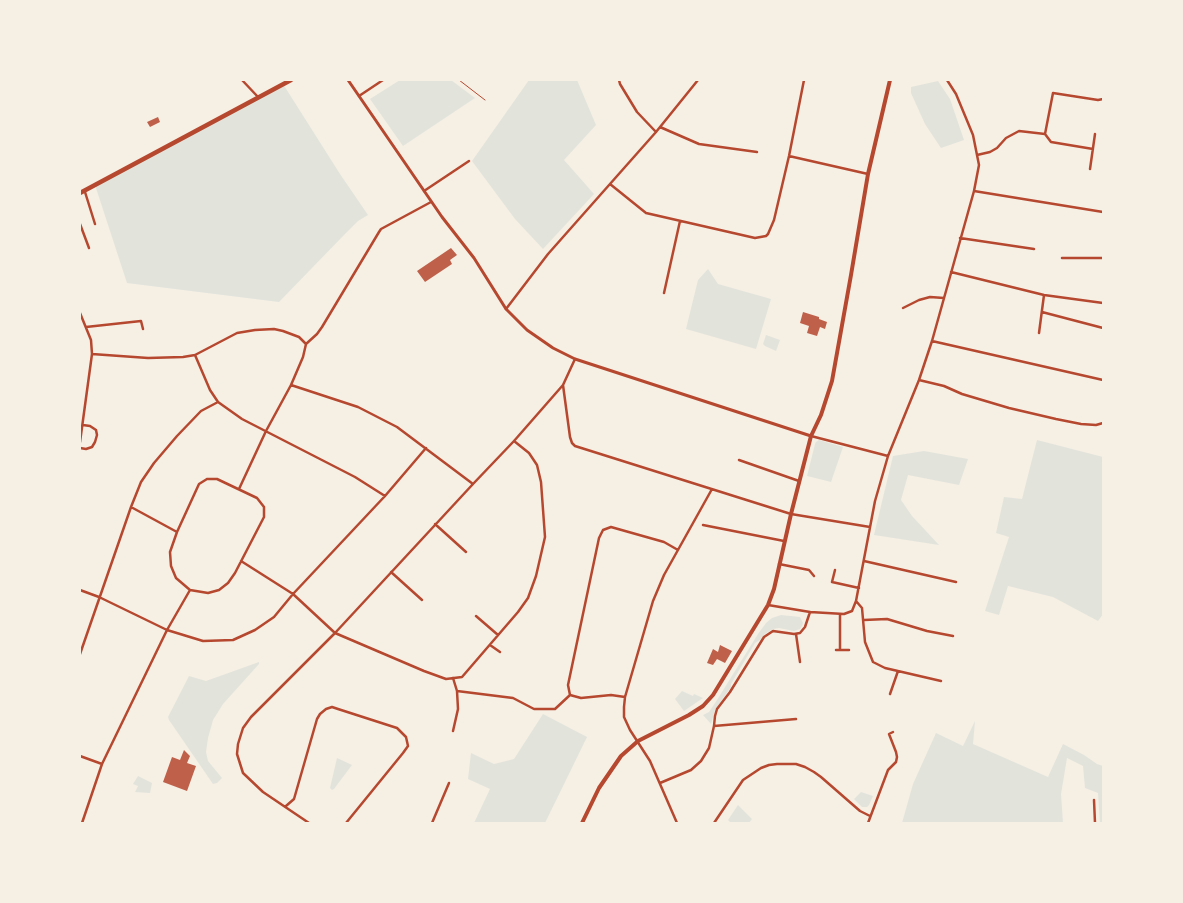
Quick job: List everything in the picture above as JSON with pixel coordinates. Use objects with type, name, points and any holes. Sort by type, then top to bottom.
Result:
[{"type":"main road","points":[[82,192],[288,80]]},
{"type":"main road","points":[[582,823],[599,788],[618,760],[630,748],[638,741],[689,715],[703,706],[713,695],[768,605],[774,589],[811,436],[821,415],[832,381],[852,275],[868,174],[890,80]]},
{"type":"street","points":[[242,80],[258,97]]},
{"type":"street","points":[[348,80],[431,202],[474,258],[506,309],[527,330],[553,348],[576,359],[811,436],[888,456]]},
{"type":"street","points":[[359,96],[383,80]]},
{"type":"street","points":[[619,80],[637,112],[656,132]]},
{"type":"street","points":[[506,309],[548,254],[656,132],[698,80]]},
{"type":"street","points":[[610,184],[646,213],[755,238],[766,236],[774,220],[804,80]]},
{"type":"street","points":[[768,605],[810,612],[844,614],[852,610],[856,602],[875,501],[888,456],[919,380],[932,341],[974,190],[979,165],[973,135],[956,94],[947,80]]},
{"type":"street","points":[[1045,134],[1053,93],[1098,100],[1103,99]]},
{"type":"street","points":[[660,127],[699,144],[757,152]]},
{"type":"street","points":[[977,155],[990,152],[997,148],[1006,138],[1019,131],[1045,134],[1051,142],[1093,149]]},
{"type":"street","points":[[1090,169],[1095,134]]},
{"type":"street","points":[[789,156],[868,174]]},
{"type":"street","points":[[424,191],[469,161]]},
{"type":"street","points":[[974,190],[1103,212]]},
{"type":"street","points":[[82,192],[95,224]]},
{"type":"street","points":[[239,489],[266,431],[291,385],[303,357],[306,344],[322,327],[382,229],[431,202]]},
{"type":"street","points":[[664,293],[680,221]]},
{"type":"street","points":[[80,224],[89,248]]},
{"type":"street","points":[[960,238],[1034,249]]},
{"type":"street","points":[[1062,258],[1103,258]]},
{"type":"street","points":[[952,272],[1044,294],[1103,304]]},
{"type":"street","points":[[1039,333],[1044,294]]},
{"type":"street","points":[[903,308],[930,297],[944,298]]},
{"type":"street","points":[[1042,312],[1103,328]]},
{"type":"street","points":[[80,313],[91,340],[92,354],[82,416],[80,442]]},
{"type":"street","points":[[85,327],[140,321],[143,329]]},
{"type":"street","points":[[92,354],[148,358],[183,357],[195,355],[237,333],[274,329],[299,337],[306,344]]},
{"type":"street","points":[[932,341],[1103,380]]},
{"type":"street","points":[[195,355],[210,390],[218,402],[242,419],[355,477],[385,496]]},
{"type":"street","points":[[309,823],[262,792],[243,773],[237,754],[243,728],[251,717],[335,633],[514,441],[563,384],[576,359]]},
{"type":"street","points":[[919,380],[944,386],[962,394],[1056,419],[1088,425],[1103,423]]},
{"type":"street","points":[[563,384],[570,437],[575,446],[791,514],[870,527]]},
{"type":"street","points":[[291,385],[358,407],[397,427],[473,484]]},
{"type":"street","points":[[80,654],[130,507],[141,482],[177,436],[201,412],[218,402]]},
{"type":"street","points":[[80,448],[92,447],[96,442],[97,435],[96,430],[90,426],[82,425]]},
{"type":"street","points":[[241,561],[293,594],[335,633],[424,671],[446,678],[462,677],[528,598],[536,576],[545,538],[541,482],[537,465],[529,453],[514,441]]},
{"type":"street","points":[[80,590],[100,597],[167,630],[203,641],[233,640],[255,630],[274,618],[293,594],[385,496],[426,448]]},
{"type":"street","points":[[739,460],[799,481]]},
{"type":"street","points":[[207,479],[217,479],[239,489],[257,498],[264,507],[264,516],[228,583],[220,590],[208,593],[190,590],[176,578],[171,566],[170,552],[199,484],[207,479]]},
{"type":"street","points":[[677,823],[650,761],[624,717],[625,697],[653,601],[664,575],[712,489]]},
{"type":"street","points":[[130,507],[177,532]]},
{"type":"street","points":[[435,524],[466,552]]},
{"type":"street","points":[[702,525],[784,542]]},
{"type":"street","points":[[570,695],[568,684],[599,538],[603,530],[611,527],[623,530],[664,542],[678,550]]},
{"type":"street","points":[[864,562],[956,582]]},
{"type":"street","points":[[779,564],[809,570],[814,576]]},
{"type":"street","points":[[835,570],[832,582],[859,588]]},
{"type":"street","points":[[391,572],[422,600]]},
{"type":"street","points":[[82,823],[102,764],[167,630],[190,590]]},
{"type":"street","points":[[856,602],[862,608],[865,642],[873,662],[884,668],[941,681]]},
{"type":"street","points":[[660,782],[690,770],[706,755],[717,710],[764,637],[773,631],[800,633],[805,627],[810,612]]},
{"type":"street","points":[[840,614],[838,650],[849,650]]},
{"type":"street","points":[[476,616],[498,635]]},
{"type":"street","points":[[863,620],[887,619],[927,631],[953,636]]},
{"type":"street","points":[[796,634],[800,662]]},
{"type":"street","points":[[490,645],[500,652]]},
{"type":"street","points":[[890,694],[898,671]]},
{"type":"street","points":[[453,678],[457,690],[458,708],[454,731]]},
{"type":"street","points":[[457,690],[513,698],[534,709],[555,709],[570,695]]},
{"type":"street","points":[[570,695],[581,698],[611,695],[625,697]]},
{"type":"street","points":[[286,807],[294,799],[317,719],[326,709],[332,707],[397,728],[406,737],[408,746],[346,823]]},
{"type":"street","points":[[714,726],[796,719]]},
{"type":"street","points":[[868,823],[888,770],[896,762],[896,752],[889,734],[893,732]]},
{"type":"street","points":[[80,756],[102,764]]},
{"type":"street","points":[[715,823],[743,780],[761,768],[777,764],[796,764],[814,772],[860,811],[870,816]]},
{"type":"street","points":[[432,823],[449,783]]},
{"type":"street","points":[[1094,800],[1095,823]]},
{"type":"lane","points":[[459,80],[485,100]]},
{"type":"shaded area","points":[[400,80],[451,80],[475,98],[403,146],[370,99]]},
{"type":"shaded area","points":[[529,80],[577,80],[596,125],[564,160],[594,194],[543,249],[515,219],[472,161]]},
{"type":"shaded area","points":[[938,81],[950,99],[964,140],[941,148],[925,124],[911,93],[911,87]]},
{"type":"shaded area","points":[[283,84],[368,215],[358,221],[279,302],[127,283],[95,185]]},
{"type":"shaded area","points":[[708,269],[718,284],[771,299],[756,349],[686,329],[698,280]]},
{"type":"shaded area","points":[[766,335],[780,340],[776,351],[763,344]]},
{"type":"shaded area","points":[[819,440],[843,447],[831,482],[807,476],[815,444]]},
{"type":"shaded area","points":[[1037,440],[1103,457],[1103,614],[1098,621],[1053,597],[1008,586],[999,615],[985,611],[1009,537],[996,533],[1004,497],[1022,499]]},
{"type":"shaded area","points":[[924,451],[968,459],[959,485],[908,475],[901,500],[912,516],[939,545],[874,535],[893,456]]},
{"type":"shaded area","points":[[781,615],[800,617],[803,623],[802,626],[794,631],[779,628],[773,629],[755,643],[731,687],[715,710],[711,724],[703,715],[709,712],[766,623],[772,618]]},
{"type":"shaded area","points":[[259,662],[223,704],[213,720],[206,752],[208,761],[222,778],[213,784],[168,717],[189,676],[206,681]]},
{"type":"shaded area","points":[[682,691],[703,698],[684,711],[675,699]]},
{"type":"shaded area","points":[[543,714],[587,737],[545,823],[474,823],[490,789],[468,779],[471,753],[494,764],[514,759]]},
{"type":"shaded area","points":[[975,721],[973,744],[1048,777],[1063,744],[1103,766],[1103,823],[1100,823],[1098,793],[1085,788],[1083,766],[1067,758],[1061,794],[1063,823],[902,823],[913,784],[936,733],[963,746]]},
{"type":"shaded area","points":[[337,758],[352,765],[332,790],[330,788]]},
{"type":"shaded area","points":[[138,776],[152,783],[150,793],[135,792],[138,786],[133,784]]},
{"type":"shaded area","points":[[861,792],[873,796],[867,807],[862,807],[854,799]]},
{"type":"shaded area","points":[[738,805],[752,819],[749,823],[731,823],[728,820]]},
{"type":"building","points":[[158,117],[160,122],[150,127],[147,122]]},
{"type":"building","points":[[451,248],[457,255],[450,260],[452,264],[425,282],[417,271]]},
{"type":"building","points":[[803,312],[819,317],[819,319],[827,322],[825,329],[820,327],[817,336],[807,333],[809,326],[800,323]]},
{"type":"building","points":[[720,645],[732,651],[725,663],[717,659],[713,665],[707,663],[713,649],[718,652]]},
{"type":"building","points":[[184,750],[190,756],[187,763],[196,766],[187,791],[163,782],[172,757],[180,760]]}]
